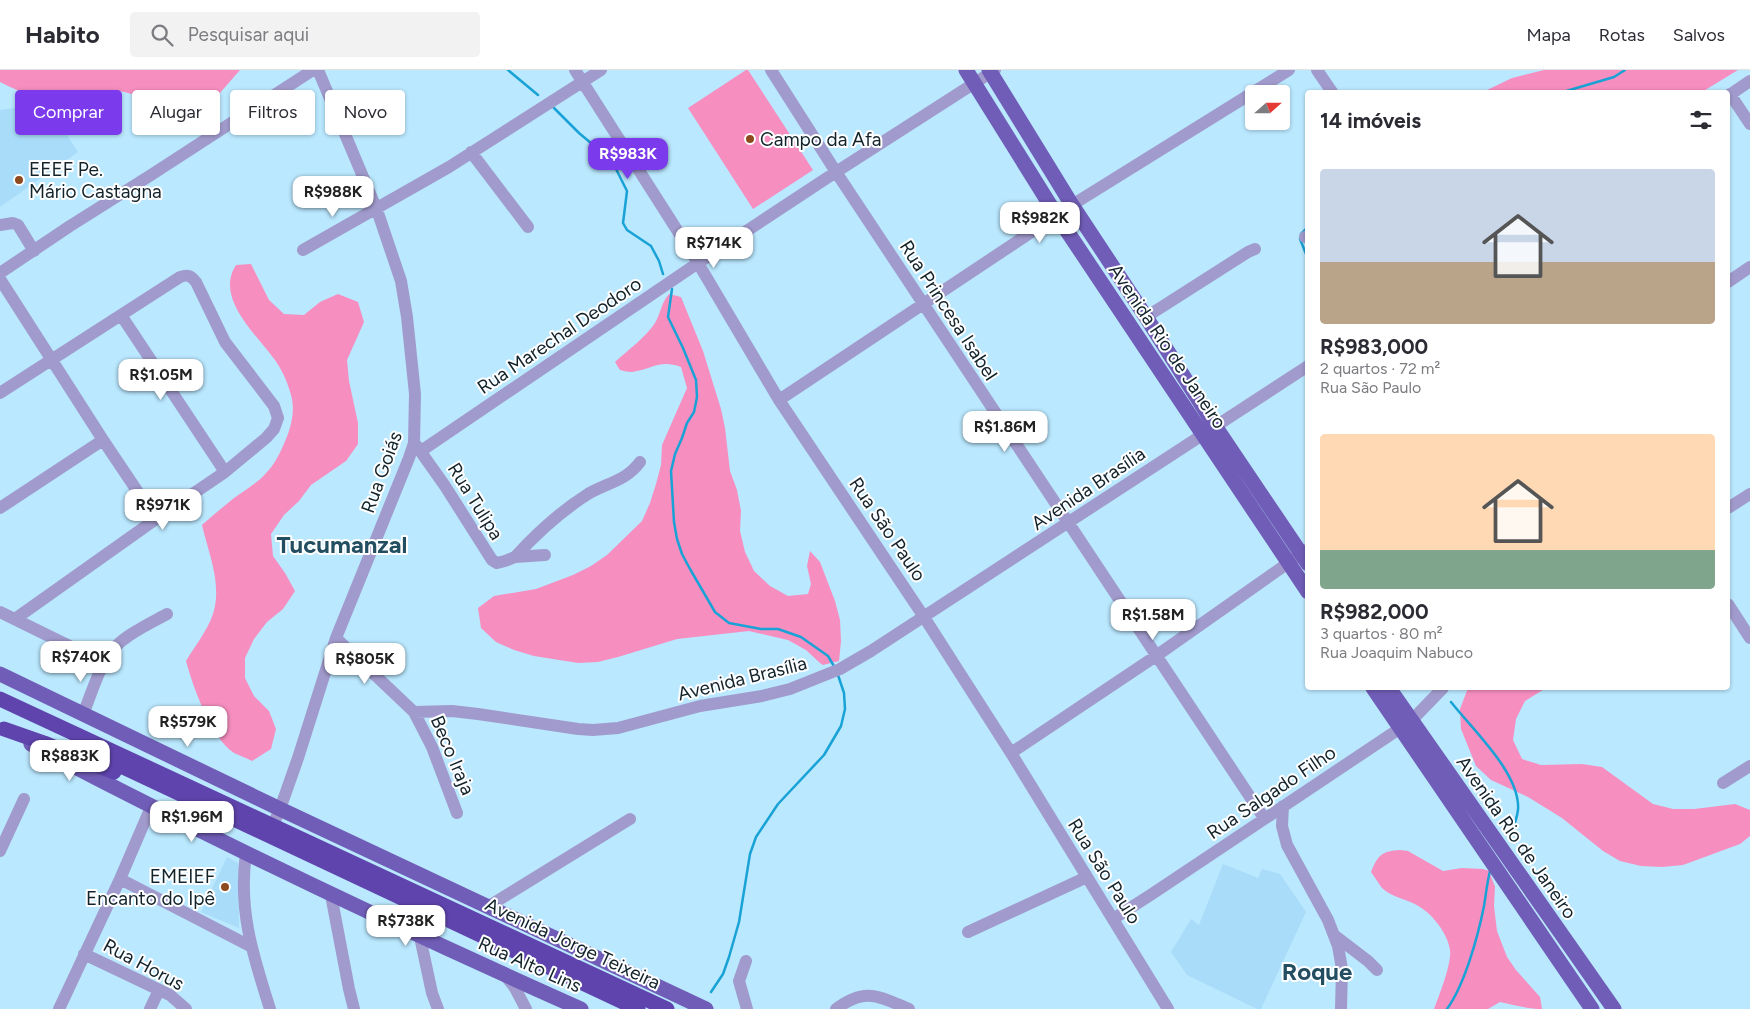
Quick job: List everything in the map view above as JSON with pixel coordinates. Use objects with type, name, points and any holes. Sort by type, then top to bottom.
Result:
[{"type":"highway","points":[[0,687],[33,714]]},
{"type":"highway","name":"Avenida Jorge Teixeira","points":[[0,699],[667,1009]]},
{"type":"highway","name":"Avenida Jorge Teixeira","points":[[0,710],[638,1009]]},
{"type":"highway","points":[[2,728],[127,776],[146,779]]},
{"type":"main road","name":"Avenida Rio de Janeiro","points":[[966,70],[1057,216],[1208,430],[1305,556]]},
{"type":"main road","name":"Avenida Rio de Janeiro","points":[[991,71],[1072,205],[1146,316],[1208,430],[1287,562],[1305,588]]},
{"type":"main road","points":[[0,674],[280,809],[706,1009]]},
{"type":"main road","name":"Avenida Rio de Janeiro","points":[[1375,690],[1406,724],[1614,1009]]},
{"type":"main road","name":"Avenida Rio de Janeiro","points":[[1390,690],[1406,724],[1592,1009]]},
{"type":"main road","name":"Rua Alto Lins","points":[[2,728],[151,807],[331,895],[581,1009]]},
{"type":"street","points":[[0,273],[313,70]]},
{"type":"street","name":"Rua Goiás","points":[[273,825],[298,758],[336,638],[418,447],[416,394],[401,281],[377,210],[318,70]]},
{"type":"street","name":"Rua São Paulo","points":[[575,70],[698,263],[779,400],[924,617],[1011,753],[1168,1009]]},
{"type":"street","points":[[303,250],[377,210],[449,167],[601,70]]},
{"type":"street","name":"Rua Princesa Isabel","points":[[771,70],[836,172],[1264,818]]},
{"type":"street","points":[[779,400],[1072,205],[1289,70]]},
{"type":"street","points":[[1317,70],[1331,90]]},
{"type":"street","name":"Rua Marechal Deodoro","points":[[418,447],[991,71]]},
{"type":"street","points":[[1730,94],[1750,81]]},
{"type":"street","points":[[1730,96],[1750,124]]},
{"type":"street","points":[[471,152],[528,227]]},
{"type":"street","points":[[0,225],[13,223],[18,225],[34,251]]},
{"type":"street","points":[[1146,316],[1255,249]]},
{"type":"street","points":[[1730,281],[1750,268]]},
{"type":"street","points":[[0,393],[180,277],[187,275],[191,276],[196,282],[225,342],[272,402],[278,418],[270,434],[225,472],[16,619]]},
{"type":"street","points":[[0,279],[156,519]]},
{"type":"street","points":[[121,315],[225,472]]},
{"type":"street","name":"Avenida Brasília","points":[[414,712],[452,711],[552,726],[593,730],[618,728],[700,706],[762,696],[790,689],[835,671],[924,617],[1305,368]]},
{"type":"street","points":[[0,508],[103,440]]},
{"type":"street","name":"Rua Tulipa","points":[[418,447],[492,560],[497,563],[514,556],[544,555]]},
{"type":"street","points":[[514,556],[580,500],[630,474],[640,462]]},
{"type":"street","points":[[1730,507],[1750,494]]},
{"type":"street","points":[[1011,753],[1156,656],[1287,562],[1305,556]]},
{"type":"street","points":[[1730,607],[1750,638]]},
{"type":"street","points":[[0,612],[104,663]]},
{"type":"street","points":[[83,714],[104,663],[111,652],[122,641],[167,614]]},
{"type":"street","points":[[336,638],[414,712]]},
{"type":"street","name":"Rua Salgado Filho","points":[[1113,918],[1152,894],[1406,724],[1441,690]]},
{"type":"street","name":"Beco Iraja","points":[[414,712],[432,747],[457,812]]},
{"type":"street","points":[[1723,783],[1750,766]]},
{"type":"street","points":[[0,851],[24,799]]},
{"type":"street","points":[[1283,806],[1282,826],[1287,845],[1328,920],[1341,957],[1341,1009]]},
{"type":"street","points":[[59,1009],[120,879],[151,807]]},
{"type":"street","points":[[489,906],[630,819]]},
{"type":"street","points":[[246,853],[243,882],[247,929],[250,946],[270,1009]]},
{"type":"street","points":[[968,932],[1087,877]]},
{"type":"street","points":[[120,879],[250,946]]},
{"type":"street","points":[[331,895],[354,1009]]},
{"type":"street","points":[[1334,935],[1377,970]]},
{"type":"street","points":[[420,937],[432,993],[438,1009]]},
{"type":"street","name":"Rua Horus","points":[[84,954],[159,990],[179,1002],[186,1009]]},
{"type":"street","points":[[746,961],[739,981],[747,1009]]},
{"type":"street","points":[[504,974],[515,988],[526,1009]]},
{"type":"street","points":[[150,1009],[159,990]]},
{"type":"street","points":[[836,1009],[861,996],[881,997],[909,1009]]},
{"type":"shaded area","points":[[0,70],[240,70],[220,93],[220,90],[132,90],[132,94],[122,90],[17,90],[0,82]]},
{"type":"shaded area","name":"Campo da Afa","points":[[748,70],[813,170],[753,209],[688,108]]},
{"type":"shaded area","points":[[1544,70],[1738,70],[1705,90],[1487,90],[1512,78]]},
{"type":"shaded area","name":"EEEF Pe. Mário Castagna","points":[[15,108],[15,135],[67,135],[78,152],[0,207],[0,110]]},
{"type":"shaded area","points":[[251,264],[269,300],[284,314],[304,315],[320,302],[338,294],[358,302],[364,322],[347,360],[349,381],[358,423],[358,444],[346,461],[311,485],[299,501],[284,515],[271,534],[273,556],[295,591],[283,609],[267,622],[254,639],[245,658],[245,678],[254,696],[269,711],[276,729],[271,749],[252,761],[234,753],[218,736],[198,698],[186,661],[207,627],[215,606],[215,575],[202,525],[234,498],[260,480],[270,469],[288,434],[292,421],[293,408],[290,390],[280,368],[241,316],[230,290],[231,278],[236,265]]},
{"type":"shaded area","points":[[669,294],[681,297],[703,351],[721,409],[730,471],[737,490],[741,511],[740,531],[745,552],[754,571],[770,586],[788,596],[808,594],[811,584],[807,566],[810,551],[820,562],[840,620],[841,641],[839,661],[823,665],[806,650],[788,640],[749,631],[677,639],[598,662],[578,663],[534,656],[514,650],[496,642],[481,628],[478,608],[494,596],[536,589],[591,566],[607,555],[642,521],[650,503],[661,465],[662,445],[687,388],[681,367],[667,364],[631,372],[620,370],[615,362],[641,339],[655,323]]},
{"type":"shaded area","points":[[1467,690],[1543,690],[1525,701],[1516,719],[1513,740],[1522,759],[1541,765],[1582,764],[1602,767],[1653,804],[1673,809],[1694,809],[1735,804],[1750,810],[1750,836],[1740,844],[1683,865],[1641,866],[1620,861],[1603,851],[1562,818],[1528,797],[1491,780],[1476,766],[1461,729],[1460,709]]},
{"type":"shaded area","points":[[1389,851],[1408,851],[1443,871],[1462,868],[1489,871],[1495,887],[1494,906],[1497,931],[1507,957],[1540,997],[1542,1009],[1526,1008],[1500,1002],[1488,1009],[1434,1009],[1449,963],[1449,944],[1435,920],[1425,910],[1386,891],[1371,872],[1381,855]]},
{"type":"shaded area","name":"EMEIEF Encanto do Ipê","points":[[227,857],[238,863],[239,928],[201,912]]},
{"type":"shaded area","points":[[1223,864],[1258,878],[1262,869],[1280,874],[1306,912],[1261,1009],[1257,1009],[1187,975],[1171,952],[1191,919],[1199,925]]},
{"type":"waterway","points":[[508,70],[538,95]]},
{"type":"waterway","points":[[1570,90],[1614,77],[1625,70]]},
{"type":"waterway","points":[[554,108],[604,154],[615,167],[627,191],[623,223],[627,230],[651,246],[663,274]]},
{"type":"waterway","points":[[1301,234],[1305,230]]},
{"type":"waterway","points":[[1300,239],[1305,252]]},
{"type":"waterway","points":[[672,289],[668,317],[696,380],[697,397],[694,412],[687,423],[675,454],[671,471],[674,522],[682,554],[715,612],[729,623],[761,629],[778,629],[801,637],[828,656],[835,668]]},
{"type":"waterway","points":[[711,992],[723,974],[729,957],[739,922],[750,854],[756,837],[778,804],[824,755],[841,726],[845,709],[844,693],[838,675]]},
{"type":"waterway","points":[[1451,702],[1494,753],[1512,782],[1517,796],[1518,810],[1511,833]]},
{"type":"waterway","points":[[1447,1009],[1460,987],[1470,959],[1484,906],[1490,871]]},
{"type":"place","name":"Campo da Afa","points":[[750,139]]},
{"type":"place","name":"EEEF Pe. Mário Castagna","points":[[19,180]]},
{"type":"place","name":"EMEIEF Encanto do Ipê","points":[[225,887]]},
{"type":"district","name":"Tucumanzal","points":[[342,545]]},
{"type":"district","name":"Roque","points":[[1317,972]]}]
